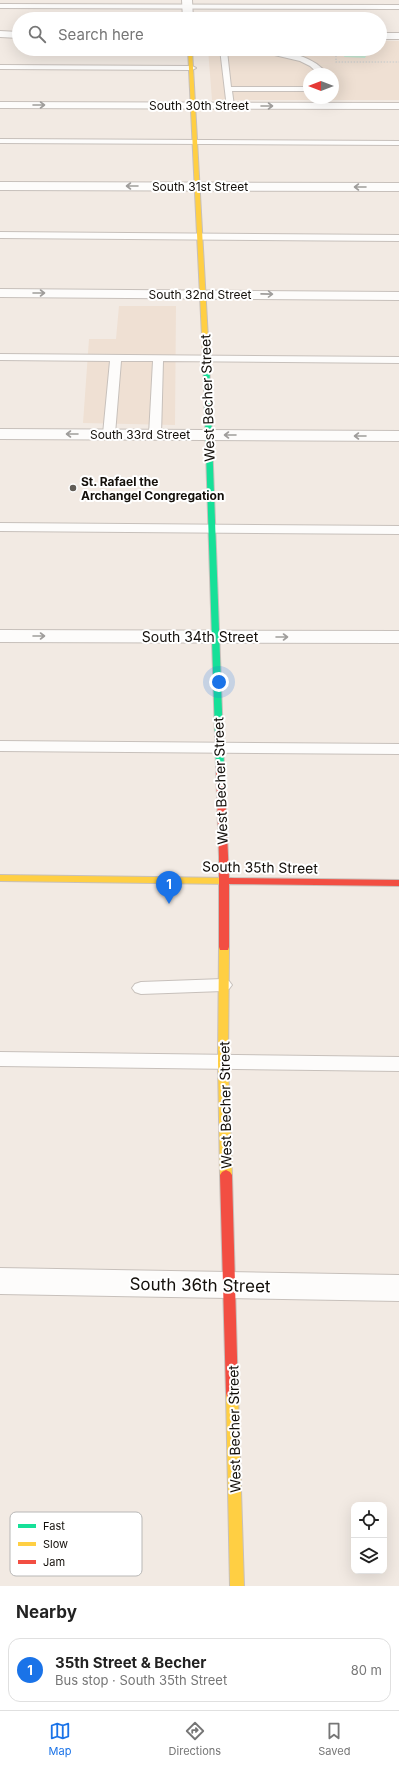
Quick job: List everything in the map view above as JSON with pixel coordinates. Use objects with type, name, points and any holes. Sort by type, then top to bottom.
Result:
[{"type":"street","points":[[0,34],[12,34]]},
{"type":"street","points":[[387,36],[399,36]]},
{"type":"street","name":"West Becher Street","points":[[191,56],[206,358],[218,748],[224,857],[223,1063],[237,1586]]},
{"type":"street","name":"South 30th Street","points":[[0,104],[399,106]]},
{"type":"street","name":"South 31st Street","points":[[0,186],[399,188]]},
{"type":"street","name":"South 32nd Street","points":[[0,293],[399,296]]},
{"type":"street","name":"South 33rd Street","points":[[0,434],[399,436]]},
{"type":"street","name":"South 34th Street","points":[[0,636],[399,637]]},
{"type":"street","name":"South 35th Street","points":[[0,878],[399,883]]},
{"type":"street","name":"South 36th Street","points":[[0,1281],[399,1288]]},
{"type":"lane","points":[[0,6],[187,3],[399,7]]},
{"type":"lane","points":[[225,56],[230,106]]},
{"type":"lane","points":[[290,56],[320,68]]},
{"type":"lane","points":[[0,67],[192,68]]},
{"type":"lane","points":[[229,89],[303,89]]},
{"type":"lane","points":[[0,141],[399,143]]},
{"type":"lane","points":[[0,235],[399,238]]},
{"type":"lane","points":[[0,357],[399,360]]},
{"type":"lane","points":[[109,434],[116,358]]},
{"type":"lane","points":[[156,434],[158,358]]},
{"type":"lane","points":[[0,527],[399,530]]},
{"type":"lane","points":[[0,746],[399,750]]},
{"type":"lane","points":[[141,988],[223,985]]},
{"type":"lane","points":[[0,1059],[223,1063],[399,1064]]},
{"type":"path","points":[[336,56],[336,62],[399,62]]},
{"type":"shaded area","points":[[387,41],[399,41],[399,100],[339,100],[339,68],[303,68],[303,100],[212,100],[209,56],[387,56]]},
{"type":"shaded area","points":[[119,306],[176,306],[175,425],[83,423],[89,339],[116,339]]},
{"type":"green space","points":[[344,56],[366,56],[365,58]]},
{"type":"traffic: fast","points":[[206,357],[220,766]]},
{"type":"traffic: slow","points":[[190,56],[206,357]]},
{"type":"traffic: slow","points":[[0,878],[231,881]]},
{"type":"traffic: slow","points":[[224,947],[223,1063],[226,1175]]},
{"type":"traffic: slow","points":[[232,1393],[237,1586]]},
{"type":"traffic: jam","points":[[220,766],[224,857],[224,947]]},
{"type":"traffic: jam","points":[[231,881],[399,883]]},
{"type":"traffic: jam","points":[[226,1175],[232,1393]]},
{"type":"place","name":"St. Rafael the Archangel Congregation","points":[[73,488]]},
{"type":"place","name":"35th Street & Becher","points":[[169,904]]}]
